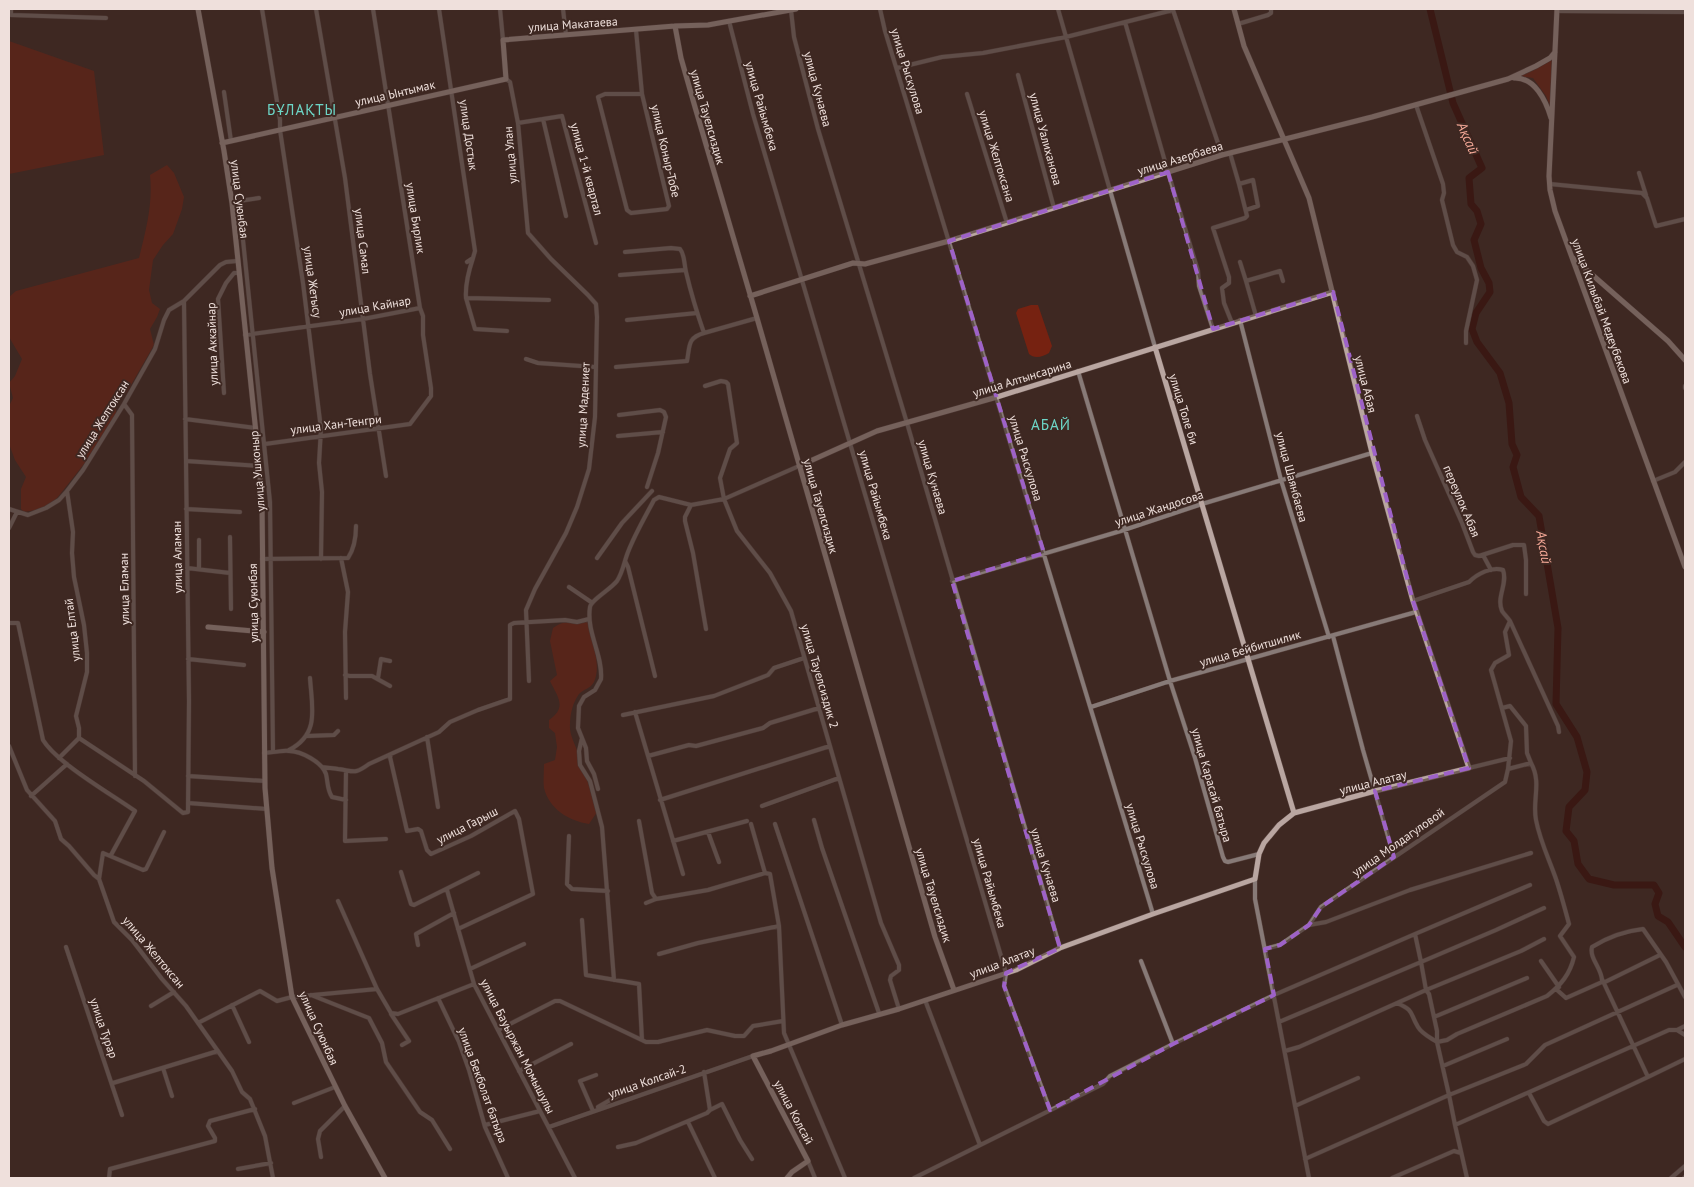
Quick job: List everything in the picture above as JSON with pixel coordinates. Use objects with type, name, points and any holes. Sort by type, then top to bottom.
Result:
[{"type":"street","points":[[10,9],[11,15],[106,18]]},
{"type":"street","name":"улица Суюнбая","points":[[198,9],[232,203],[260,466],[265,781],[272,868],[292,996],[335,1087],[385,1178]]},
{"type":"street","name":"улица Жетысу","points":[[262,9],[280,120],[309,327],[320,429],[319,463],[322,492],[320,559]]},
{"type":"street","name":"улица Самал","points":[[316,9],[345,178],[378,429],[386,476]]},
{"type":"street","name":"улица Бирлик","points":[[373,9],[420,308],[424,316],[423,335],[431,388],[431,396],[410,424]]},
{"type":"street","name":"улица Достык","points":[[439,9],[475,251],[468,276],[466,298]]},
{"type":"street","points":[[500,9],[506,78]]},
{"type":"street","points":[[563,9],[566,34]]},
{"type":"street","name":"улица Макатаева","points":[[503,40],[708,25],[794,9]]},
{"type":"street","name":"улица Кунаева","points":[[794,9],[794,37],[816,120],[860,263],[1060,948]]},
{"type":"street","name":"улица Рыскулова","points":[[880,9],[885,31],[1153,914]]},
{"type":"street","name":"улица Толе би","points":[[1058,9],[1155,347],[1294,813]]},
{"type":"street","name":"улица Абая","points":[[1234,9],[1244,46],[1309,198],[1372,453],[1413,602],[1469,768]]},
{"type":"street","points":[[1238,24],[1268,15],[1271,13],[1271,9]]},
{"type":"street","points":[[897,68],[942,57],[983,53],[1066,36],[1173,10],[1222,155]]},
{"type":"street","points":[[1557,10],[1685,12]]},
{"type":"street","name":"улица Килыбай Медеубекова","points":[[1557,10],[1550,140],[1550,184],[1555,211],[1685,567]]},
{"type":"street","name":"улица Райымбека","points":[[728,21],[753,114],[1006,973],[1004,986],[1050,1110]]},
{"type":"street","points":[[1125,22],[1198,270],[1199,286],[1213,329]]},
{"type":"street","name":"улица Тауелсиздик","points":[[675,26],[688,83],[758,318],[935,937],[954,990]]},
{"type":"street","name":"улица Коныр-Тобе","points":[[636,30],[642,94],[669,206],[667,209],[631,213],[627,210],[598,97],[605,94],[642,94]]},
{"type":"street","name":"улица Азербаева","points":[[750,296],[853,263],[865,264],[949,241],[1222,155],[1508,79],[1550,58],[1555,52]]},
{"type":"street","name":"улица Уалиханова","points":[[1018,75],[1054,208]]},
{"type":"street","name":"улица Ынтымак","points":[[222,143],[506,78]]},
{"type":"street","name":"улица Улан","points":[[506,78],[510,82],[518,123],[528,233]]},
{"type":"street","name":"улица Азербаева","points":[[1508,79],[1518,78],[1532,84],[1547,105],[1552,122]]},
{"type":"street","points":[[224,92],[231,141]]},
{"type":"street","name":"улица Желтоксана","points":[[967,94],[1007,223]]},
{"type":"street","points":[[1416,104],[1443,184],[1442,200],[1453,245],[1457,252],[1468,258],[1473,266],[1477,280],[1466,331],[1466,343]]},
{"type":"street","name":"улица 1-й квартал","points":[[518,123],[562,116],[596,243]]},
{"type":"street","points":[[543,119],[566,216]]},
{"type":"street","points":[[1230,153],[1247,216],[1213,228],[1229,277],[1229,283],[1222,288],[1224,303],[1232,323]]},
{"type":"street","points":[[1639,172],[1656,226],[1685,219]]},
{"type":"street","points":[[1239,184],[1253,180],[1258,206],[1246,210]]},
{"type":"street","points":[[1550,184],[1642,193],[1647,198]]},
{"type":"street","name":"улица Ушконыр","points":[[259,198],[239,201],[271,509],[273,752]]},
{"type":"street","name":"улица Мадениет","points":[[528,233],[596,304],[597,317],[595,417],[589,469],[566,533],[528,602],[526,623],[528,627],[529,681]]},
{"type":"street","points":[[625,252],[678,248],[682,252],[685,270],[704,333]]},
{"type":"street","points":[[467,262],[473,258]]},
{"type":"street","points":[[1573,258],[1668,342],[1685,360]]},
{"type":"street","name":"улица Желтоксан","points":[[9,509],[28,514],[59,500],[83,470],[124,404],[155,349],[169,310],[184,301],[220,265],[237,260]]},
{"type":"street","points":[[1240,262],[1256,316]]},
{"type":"street","points":[[620,275],[685,270]]},
{"type":"street","points":[[1246,281],[1280,271],[1283,281]]},
{"type":"street","name":"улица Аккайнар","points":[[224,393],[218,300],[226,283],[234,274],[239,273]]},
{"type":"street","name":"улица Алтынсарина","points":[[691,505],[724,499],[872,433],[997,397],[1333,292]]},
{"type":"street","points":[[507,331],[475,330],[466,298],[549,300]]},
{"type":"street","name":"улица Аламан","points":[[135,776],[144,781],[182,813],[187,813],[188,659],[184,301]]},
{"type":"street","name":"улица Кайнар","points":[[245,335],[363,319],[420,308]]},
{"type":"street","points":[[627,320],[697,313]]},
{"type":"street","points":[[616,367],[688,361],[691,340],[695,336],[758,318]]},
{"type":"street","name":"улица Шаянбаева","points":[[1240,320],[1282,480],[1331,636],[1394,857]]},
{"type":"street","points":[[526,359],[538,363],[595,367]]},
{"type":"street","name":"улица Карасай батыра","points":[[1078,371],[1124,530],[1225,861],[1228,862],[1259,854]]},
{"type":"street","name":"улица Тауелсиздик 2","points":[[705,386],[721,381],[726,382],[737,443],[730,448],[720,478],[724,499],[737,531],[770,573],[791,611],[881,923],[899,965],[900,970],[890,980],[899,1008]]},
{"type":"street","name":"улица Еламан","points":[[124,404],[132,415],[135,776]]},
{"type":"street","points":[[619,415],[660,410],[666,416],[658,454],[647,487]]},
{"type":"street","name":"переулок Абая","points":[[1417,416],[1425,440],[1473,552],[1475,555],[1483,555]]},
{"type":"street","points":[[185,419],[256,428]]},
{"type":"street","name":"улица Хан-Тенгри","points":[[265,444],[410,424]]},
{"type":"street","points":[[618,436],[663,432]]},
{"type":"street","name":"улица Жандосова","points":[[952,580],[1124,530],[1202,504],[1372,453]]},
{"type":"street","points":[[186,461],[260,466]]},
{"type":"street","points":[[1653,481],[1674,472],[1685,462]]},
{"type":"street","points":[[597,558],[622,523],[652,490]]},
{"type":"street","name":"улица Елтай","points":[[67,491],[73,532],[74,577],[84,625],[87,653],[87,672],[76,716],[79,738]]},
{"type":"street","points":[[591,602],[605,593],[616,582],[627,554],[654,500],[659,496],[691,505],[685,521],[693,553],[706,630]]},
{"type":"street","points":[[186,509],[240,512]]},
{"type":"street","points":[[9,528],[17,512]]},
{"type":"street","points":[[262,558],[348,558],[351,555],[356,526]]},
{"type":"street","points":[[230,537],[231,609]]},
{"type":"street","points":[[199,540],[199,570]]},
{"type":"street","points":[[1491,570],[1483,555],[1518,544],[1524,545],[1526,594]]},
{"type":"street","points":[[341,558],[348,592],[345,632],[346,698]]},
{"type":"street","points":[[625,561],[655,676]]},
{"type":"street","points":[[187,568],[230,573]]},
{"type":"street","points":[[1413,602],[1469,582],[1476,575],[1501,568],[1504,573],[1501,596],[1502,611],[1510,621],[1558,726],[1559,732]]},
{"type":"street","points":[[568,587],[591,602]]},
{"type":"street","points":[[591,602],[590,619],[601,675],[600,683],[595,690],[584,697],[579,706],[578,728],[586,748],[587,761],[594,774],[598,789]]},
{"type":"street","name":"улица Бейбитшилик","points":[[1091,707],[1170,681],[1416,612]]},
{"type":"street","points":[[322,767],[351,772],[362,769],[368,764],[439,732],[450,722],[510,699],[510,625],[514,623],[565,620],[577,622],[590,619]]},
{"type":"street","points":[[1510,621],[1505,632],[1509,655],[1495,663],[1491,670],[1511,741],[1508,769],[1531,763]]},
{"type":"street","points":[[9,623],[18,623],[43,740],[48,749],[135,811],[112,855]]},
{"type":"street","points":[[208,627],[264,632]]},
{"type":"street","points":[[623,715],[714,696],[768,675],[774,668],[804,658]]},
{"type":"street","points":[[188,659],[244,664]]},
{"type":"street","points":[[378,678],[381,659],[390,660]]},
{"type":"street","points":[[345,675],[367,675],[378,678],[390,686]]},
{"type":"street","points":[[264,754],[289,750],[296,747],[307,736],[313,720],[310,678]]},
{"type":"street","points":[[1397,1003],[1408,1008],[1418,1028],[1438,1042],[1447,1040],[1547,996],[1557,988],[1571,969],[1574,957],[1572,951],[1560,936],[1569,924],[1557,881],[1542,845],[1538,828],[1535,805],[1537,780],[1527,753],[1526,726],[1510,706],[1502,708]]},
{"type":"street","points":[[648,756],[688,745],[696,746],[763,728],[770,723],[819,708]]},
{"type":"street","points":[[635,712],[683,874]]},
{"type":"street","points":[[307,736],[334,735],[338,731]]},
{"type":"street","points":[[426,737],[438,807]]},
{"type":"street","points":[[59,758],[79,738],[135,776]]},
{"type":"street","points":[[582,738],[579,751],[580,765],[590,781],[602,827],[614,980]]},
{"type":"street","name":"улица Желтоксан","points":[[9,746],[31,796],[55,821],[61,839],[99,879],[114,922],[132,940],[198,1023],[232,1071],[242,1092],[250,1099],[265,1136],[273,1178]]},
{"type":"street","points":[[660,800],[830,746]]},
{"type":"street","points":[[289,750],[310,758],[322,767],[326,773],[330,795],[346,800]]},
{"type":"street","name":"улица Гарыш","points":[[391,754],[390,757],[407,831],[421,830],[427,850],[431,854],[471,836],[515,811],[519,819],[533,894],[458,929]]},
{"type":"street","name":"улица Алатау","points":[[1259,854],[1264,843],[1294,813],[1510,758]]},
{"type":"street","points":[[31,796],[67,764]]},
{"type":"street","name":"улица Молдагуловой","points":[[1310,925],[1321,907],[1505,782],[1508,769]]},
{"type":"street","points":[[346,771],[345,841],[386,839]]},
{"type":"street","points":[[188,776],[265,781]]},
{"type":"street","points":[[762,806],[839,778]]},
{"type":"street","points":[[188,803],[267,809]]},
{"type":"street","points":[[814,820],[879,1013]]},
{"type":"street","points":[[639,821],[652,893],[656,899]]},
{"type":"street","points":[[673,841],[749,823],[765,872]]},
{"type":"street","points":[[775,824],[842,1025]]},
{"type":"street","points":[[99,879],[102,854],[105,852],[144,870],[164,832]]},
{"type":"street","points":[[708,832],[719,862]]},
{"type":"street","points":[[569,836],[566,884],[572,889],[608,891]]},
{"type":"street","points":[[1265,949],[1280,945],[1310,925],[1326,922],[1410,890],[1532,853]]},
{"type":"street","points":[[1259,854],[1255,879],[1255,899],[1309,1178]]},
{"type":"street","points":[[401,872],[411,904],[414,905],[478,873]]},
{"type":"street","points":[[646,903],[656,899],[708,890],[765,872],[770,874],[779,926],[784,1033],[845,1178]]},
{"type":"street","name":"улица Алатау","points":[[753,1056],[842,1025],[1006,973],[1060,948],[1255,879]]},
{"type":"street","points":[[914,1178],[1103,1084],[1110,1076],[1172,1044],[1274,995],[1530,885]]},
{"type":"street","name":"улица Бауыржан Момышулы","points":[[447,890],[474,984],[575,1178]]},
{"type":"street","points":[[338,901],[376,989],[409,1041],[402,1045]]},
{"type":"street","points":[[1279,1022],[1544,908]]},
{"type":"street","points":[[418,945],[416,934],[454,914]]},
{"type":"street","points":[[582,920],[586,976],[639,984],[642,1040]]},
{"type":"street","points":[[659,954],[698,943],[779,926]]},
{"type":"street","points":[[1648,1077],[1603,981],[1591,952],[1592,947],[1629,930],[1643,929],[1666,962],[1685,997]]},
{"type":"street","points":[[1415,934],[1467,1178]]},
{"type":"street","points":[[1285,1051],[1299,1047],[1426,990],[1521,951],[1544,939]]},
{"type":"street","points":[[470,970],[524,944]]},
{"type":"street","name":"улица Турар","points":[[66,947],[122,1114]]},
{"type":"street","points":[[1541,961],[1557,988],[1566,998],[1660,955]]},
{"type":"street","points":[[1141,961],[1172,1044]]},
{"type":"street","points":[[1434,1017],[1527,978]]},
{"type":"street","points":[[391,1013],[398,1014],[474,984]]},
{"type":"street","points":[[1305,1159],[1449,1095],[1526,1064],[1546,1045],[1677,984]]},
{"type":"street","points":[[198,1023],[260,991],[274,1000],[292,996],[376,989]]},
{"type":"street","points":[[151,1006],[174,992]]},
{"type":"street","points":[[311,995],[369,1018],[382,1044],[386,1062],[420,1112],[432,1120],[450,1149]]},
{"type":"street","name":"улица Бекболат батыра","points":[[438,998],[459,1042],[485,1124],[508,1178]]},
{"type":"street","points":[[925,1000],[980,1145]]},
{"type":"street","points":[[498,1030],[555,1001],[646,1042],[658,1042],[707,1030],[744,1036],[754,1026],[783,1021]]},
{"type":"street","points":[[232,1005],[249,1042]]},
{"type":"street","points":[[1455,1125],[1669,1030],[1677,1030],[1685,1026]]},
{"type":"street","points":[[1677,1030],[1685,1035]]},
{"type":"street","points":[[1443,1066],[1507,1039]]},
{"type":"street","points":[[519,1071],[571,1044]]},
{"type":"street","points":[[113,1083],[218,1051]]},
{"type":"street","name":"улица Колсай-2","points":[[548,1127],[753,1056]]},
{"type":"street","name":"улица Колсай","points":[[753,1056],[816,1178]]},
{"type":"street","points":[[1529,1093],[1544,1121],[1548,1124],[1685,1059]]},
{"type":"street","points":[[163,1068],[172,1096]]},
{"type":"street","points":[[704,1072],[710,1110]]},
{"type":"street","points":[[596,1075],[580,1081],[592,1112],[631,1088]]},
{"type":"street","points":[[1295,1106],[1358,1078]]},
{"type":"street","points":[[294,1103],[335,1087]]},
{"type":"street","points":[[618,1147],[636,1144],[688,1122],[722,1104],[752,1159]]},
{"type":"street","points":[[321,1157],[318,1139],[320,1131],[345,1106]]},
{"type":"street","points":[[109,1178],[110,1169],[215,1141],[208,1126],[210,1121],[254,1109]]},
{"type":"street","points":[[485,1124],[540,1111]]},
{"type":"street","points":[[688,1122],[715,1178]]},
{"type":"street","points":[[1392,1178],[1454,1152],[1461,1153]]},
{"type":"street","points":[[787,1178],[792,1172],[808,1161]]},
{"type":"street","points":[[238,1169],[271,1163]]},
{"type":"street","points":[[1671,1178],[1685,1166]]},
{"type":"street","points":[[924,1173],[926,1178]]},
{"type":"highlighted area","points":[[1168,172],[1213,329],[1333,292],[1413,601],[1469,768],[1375,791],[1394,857],[1321,907],[1309,925],[1280,945],[1265,949],[1274,995],[1173,1044],[1050,1110],[1004,986],[1006,973],[1060,948],[952,581],[1044,553],[949,241]]},
{"type":"shaded area","points":[[9,41],[94,71],[104,155],[9,174]]},
{"type":"shaded area","points":[[1552,60],[1551,108],[1546,96],[1533,78],[1518,76]]},
{"type":"shaded area","points":[[167,165],[174,173],[184,197],[182,209],[173,234],[153,260],[149,290],[152,303],[160,309],[150,329],[154,345],[127,392],[115,401],[116,414],[84,464],[57,498],[47,506],[24,512],[21,509],[21,489],[26,477],[15,460],[9,444],[9,406],[13,398],[9,383],[15,376],[22,359],[9,337],[9,297],[16,291],[139,258],[150,207],[150,175]]},
{"type":"shaded area","points":[[1038,305],[1052,346],[1049,353],[1044,356],[1033,357],[1029,354],[1016,313],[1018,309]]},
{"type":"shaded area","points":[[588,621],[595,652],[596,675],[594,682],[589,688],[579,694],[575,701],[571,712],[570,728],[597,812],[589,824],[574,820],[561,813],[550,802],[544,788],[544,764],[555,760],[557,747],[555,733],[549,728],[549,720],[555,715],[560,706],[550,681],[557,675],[550,641],[553,628],[565,622]]},
{"type":"waterway","name":"Ақсай","points":[[1430,9],[1453,103],[1482,168],[1469,178],[1471,204],[1477,211],[1481,224],[1474,240],[1481,268],[1489,283],[1490,292],[1476,313],[1472,329],[1477,342],[1500,373],[1509,403],[1512,444],[1517,455],[1513,467],[1521,497],[1539,516],[1558,628],[1556,704],[1577,737],[1587,772],[1585,790],[1569,807],[1566,831],[1574,841],[1578,864],[1589,879],[1614,885],[1654,885],[1659,893],[1655,904],[1658,916],[1668,922],[1685,947]]},
{"type":"district","name":"БҰЛАҚТЫ","points":[[302,109]]},
{"type":"district","name":"АБАЙ","points":[[1051,424]]}]
